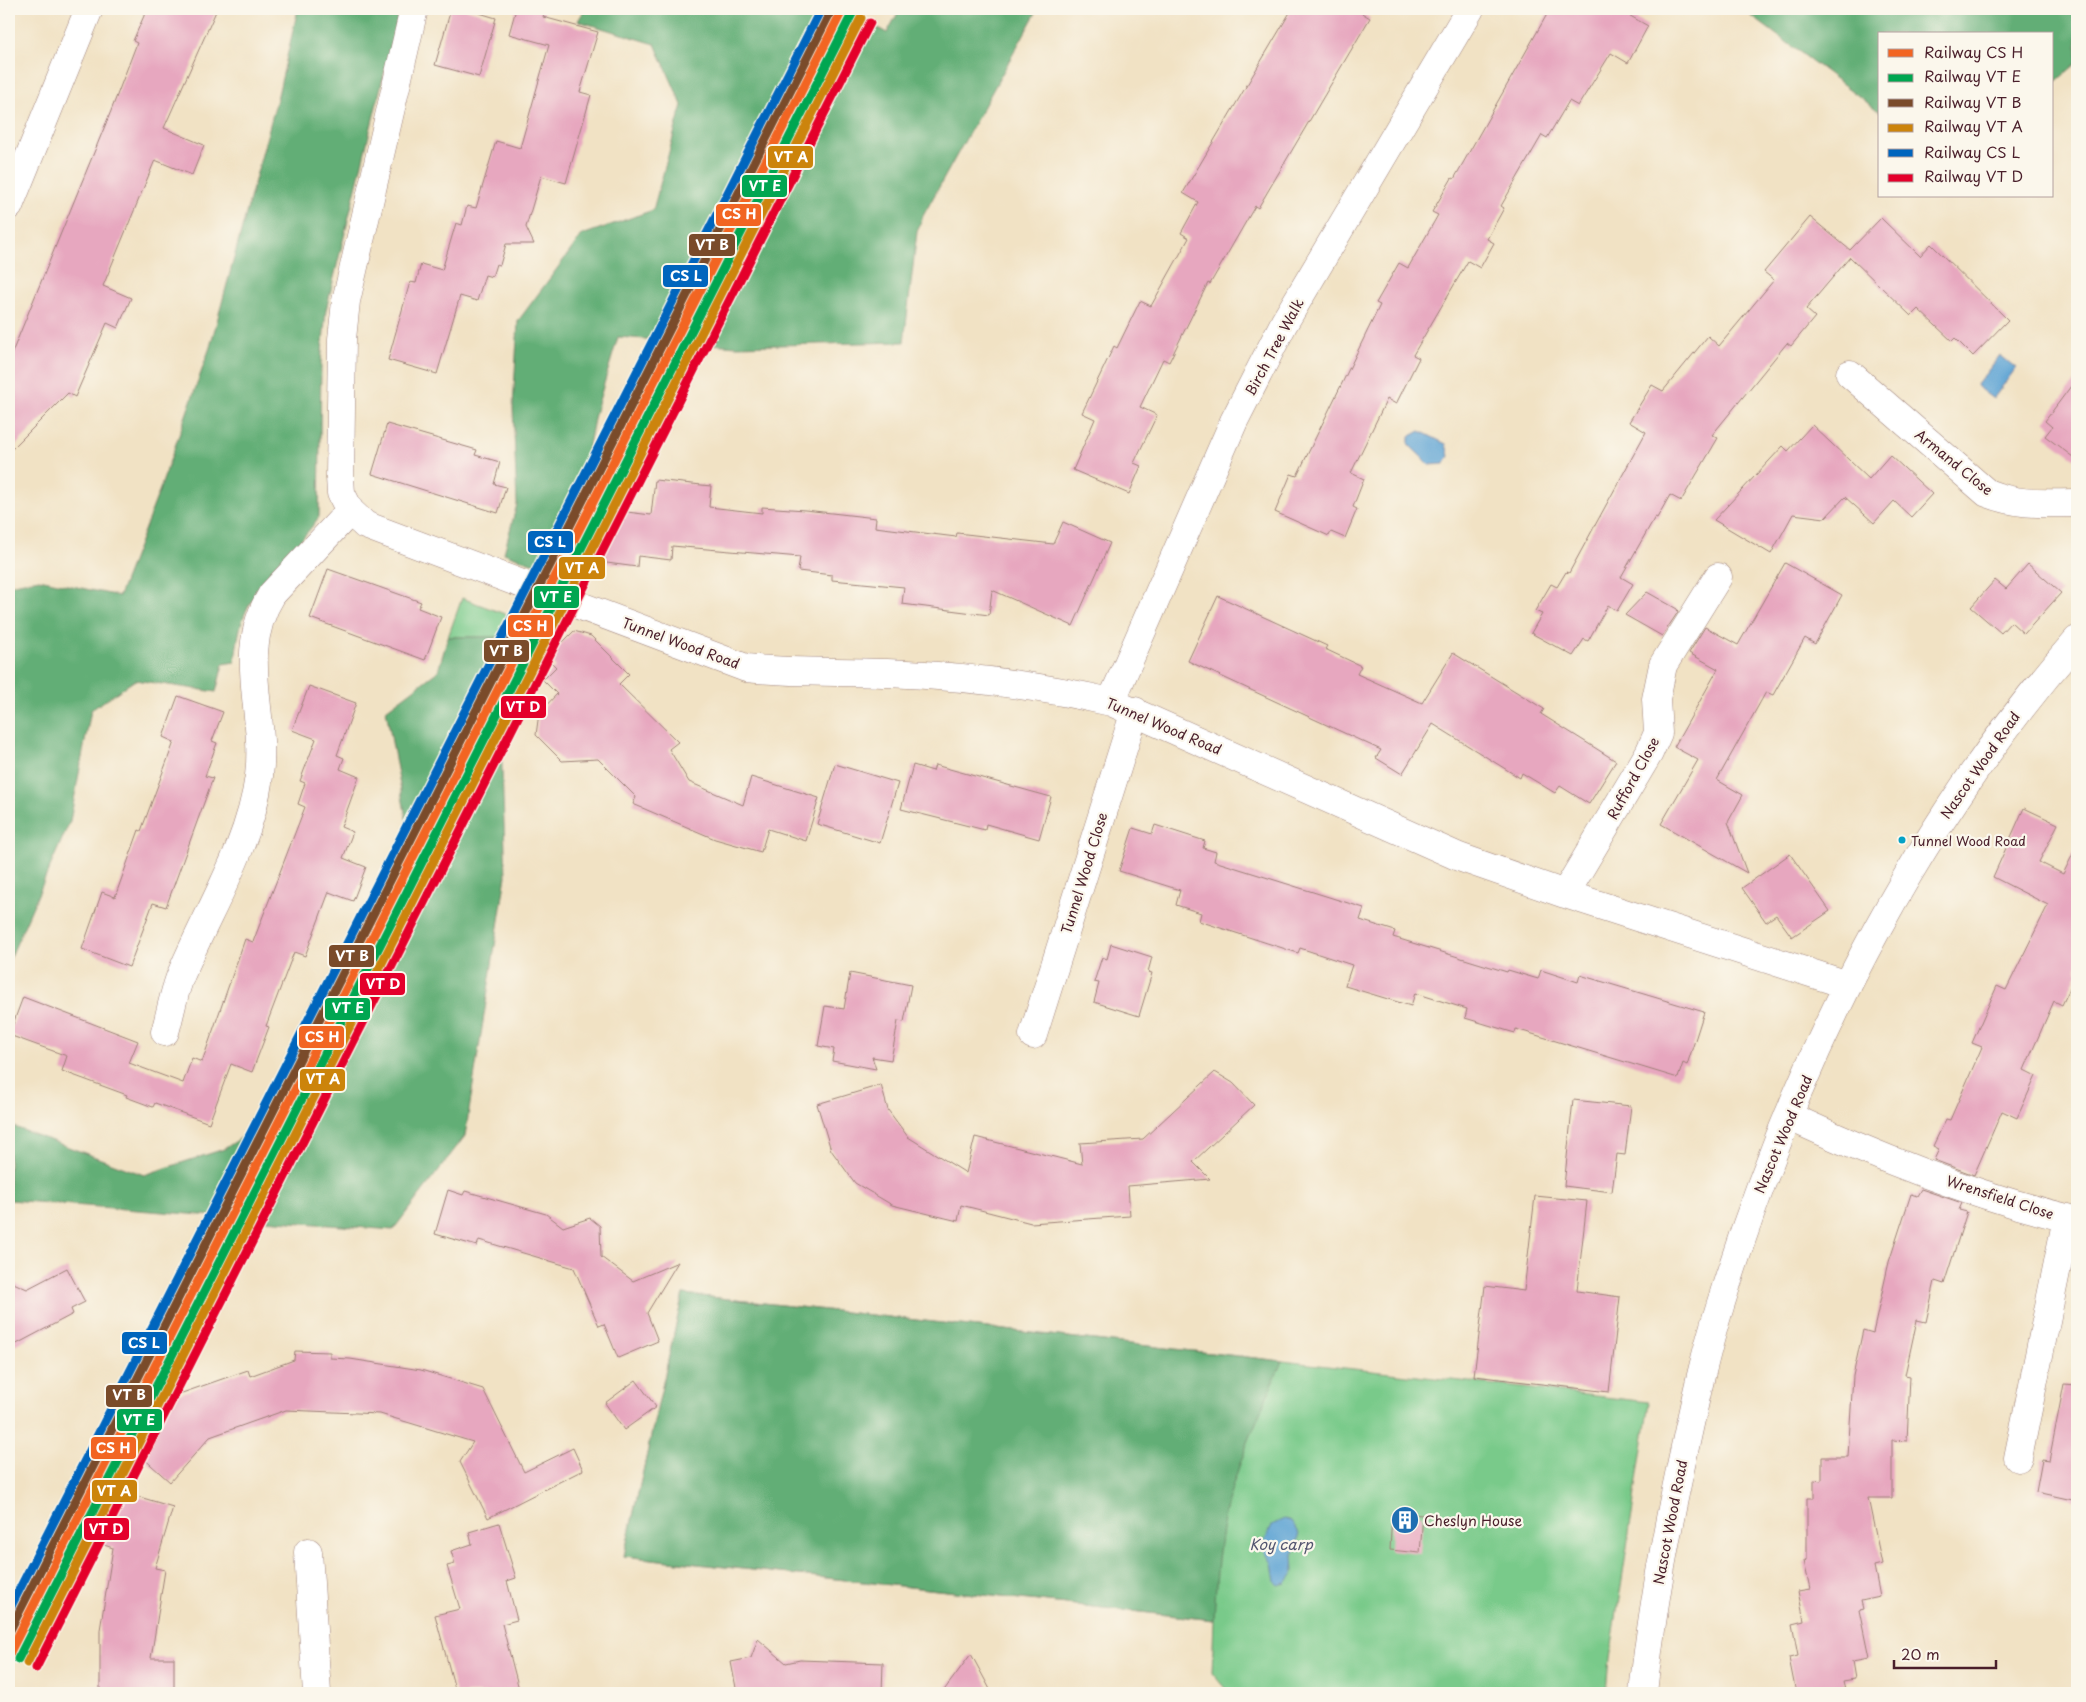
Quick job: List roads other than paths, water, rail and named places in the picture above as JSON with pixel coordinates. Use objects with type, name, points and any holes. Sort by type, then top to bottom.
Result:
[{"type":"street","points":[[9,206],[89,9]]},
{"type":"street","points":[[165,1032],[181,972],[235,858],[254,798],[260,753],[252,662],[256,628],[263,608],[272,594],[350,512],[341,493],[340,478],[342,358],[346,301],[414,9]]},
{"type":"street","name":"Birch Tree Walk","points":[[1123,707],[1234,421],[1284,323],[1470,9]]},
{"type":"street","name":"Armand Close","points":[[1850,374],[1987,493],[2010,501],[2030,504],[2077,503]]},
{"type":"street","name":"Tunnel Wood Road","points":[[350,512],[365,525],[746,668],[779,672],[888,673],[997,682],[1057,689],[1123,707],[1459,857],[1565,894],[1848,985]]},
{"type":"street","name":"Rufford Close","points":[[1565,894],[1649,752],[1658,733],[1656,699],[1663,664],[1718,577]]},
{"type":"street","name":"Nascot Wood Road","points":[[1643,1693],[1664,1547],[1693,1412],[1719,1309],[1752,1208],[1788,1116],[1848,985],[1886,913],[1940,820],[2034,691],[2077,640]]},
{"type":"street","name":"Tunnel Wood Close","points":[[1033,1035],[1123,707]]},
{"type":"street","name":"Wrensfield Close","points":[[1788,1116],[1873,1154],[2024,1207],[2067,1218],[2018,1458]]},
{"type":"street","points":[[308,1552],[317,1693]]},
{"type":"water","points":[[2000,355],[2016,368],[1993,399],[1976,386]]},
{"type":"water","points":[[1420,431],[1446,444],[1449,456],[1444,464],[1430,465],[1409,445],[1409,437]]},
{"type":"water","name":"Koy carp","points":[[1284,1519],[1291,1521],[1300,1534],[1293,1555],[1294,1572],[1286,1583],[1278,1585],[1275,1582],[1272,1563],[1265,1552],[1264,1543],[1272,1525]]},
{"type":"place","name":"Tunnel Wood Road","points":[[1902,840]]},
{"type":"place","name":"Cheslyn House","points":[[1405,1520]]}]
